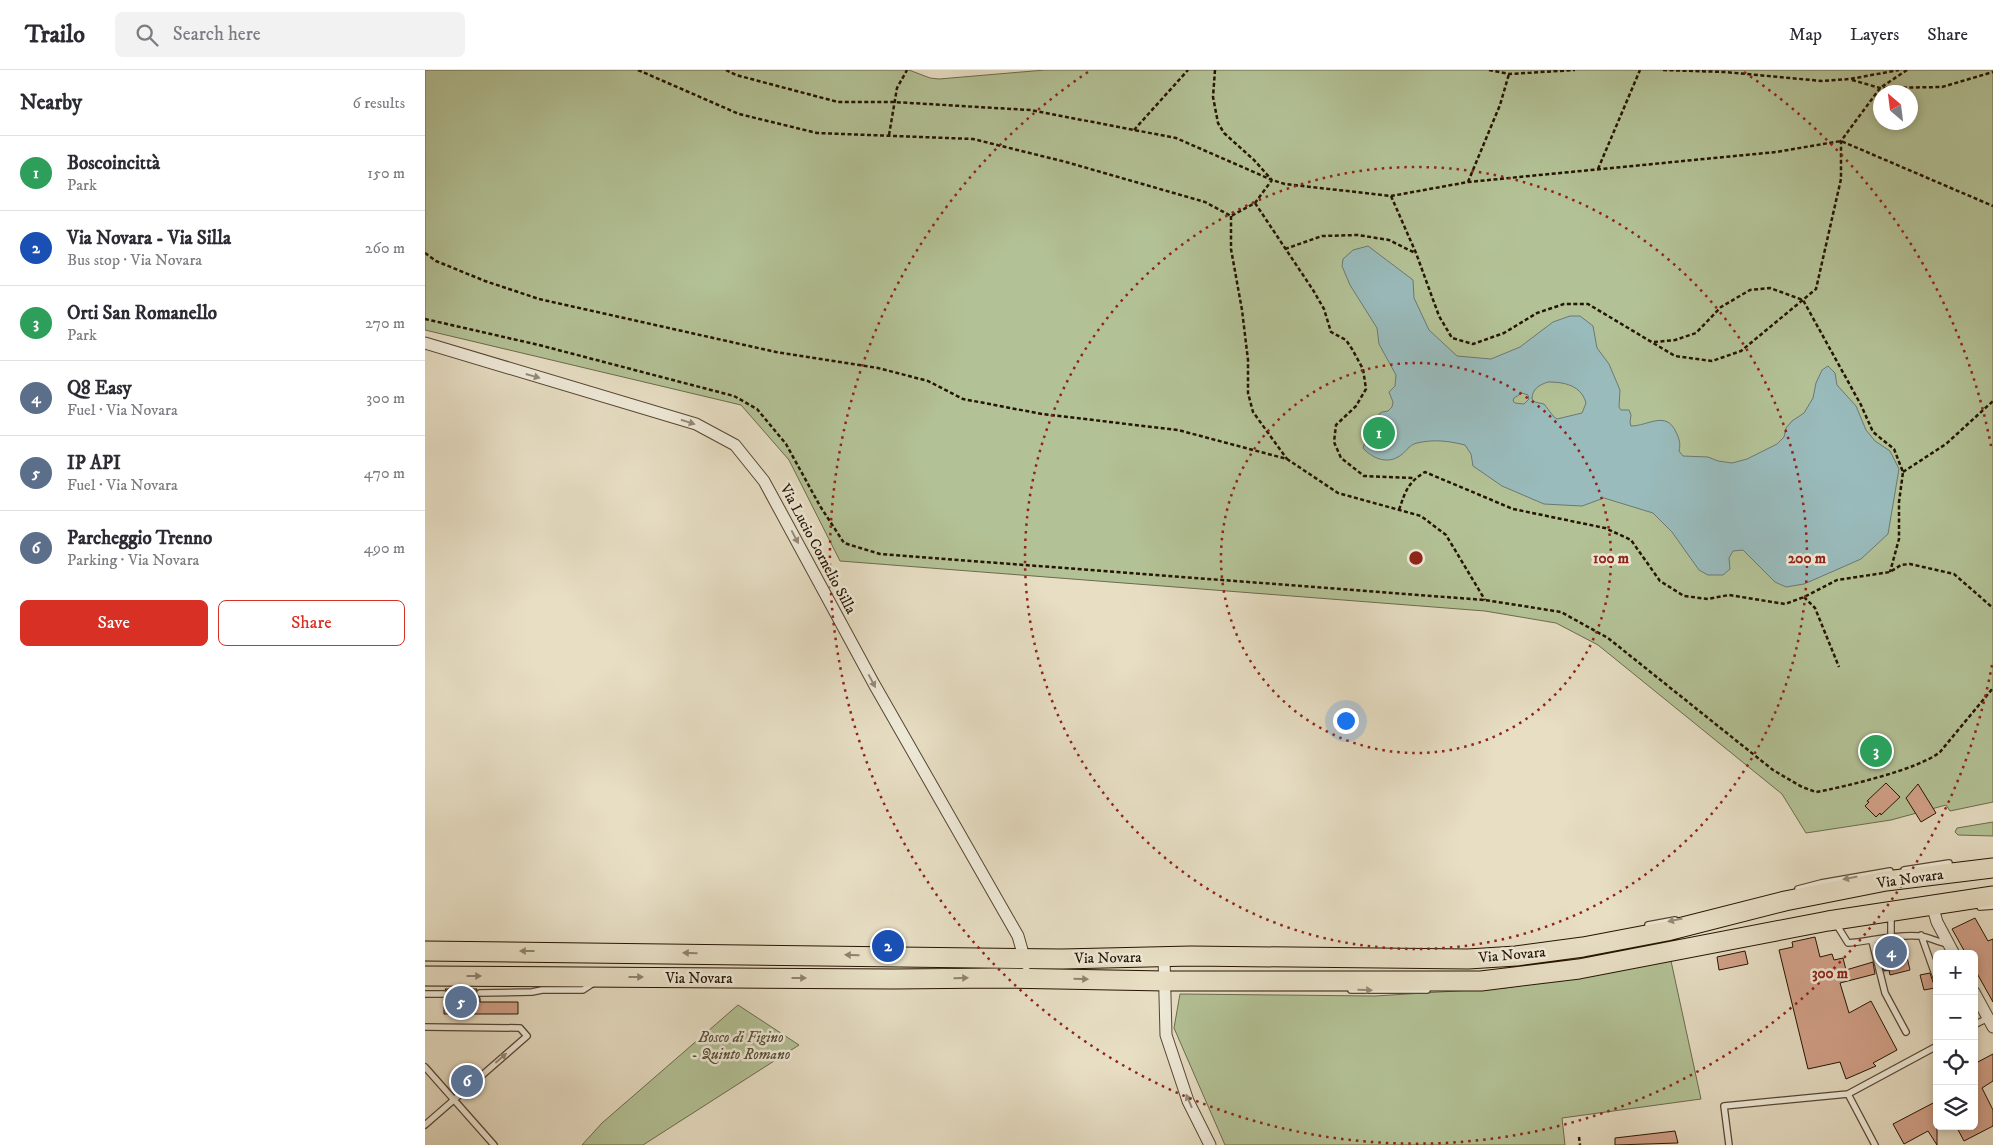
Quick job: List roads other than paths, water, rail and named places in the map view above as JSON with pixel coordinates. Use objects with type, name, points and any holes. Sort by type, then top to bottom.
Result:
[{"type":"main road","name":"Via Novara","points":[[425,951],[1062,959],[1160,955],[1452,959],[1517,956],[1555,952],[1667,931],[1785,901],[1886,881],[1992,868]]},
{"type":"main road","points":[[1927,877],[1933,911]]},
{"type":"main road","name":"Via Novara","points":[[425,976],[998,978],[1170,983],[1491,980],[1579,969],[1844,922],[1933,911],[1993,896]]},
{"type":"street","name":"Via Lucio Cornelio Silla","points":[[425,343],[695,424],[735,445],[764,481],[874,684],[1018,936],[1023,958]]},
{"type":"street","points":[[1933,911],[1951,949]]},
{"type":"street","points":[[1160,955],[1170,983],[1167,1035],[1188,1100],[1211,1145]]},
{"type":"street","points":[[1023,958],[1033,980]]},
{"type":"street","points":[[1976,995],[1991,1023]]},
{"type":"lane","points":[[1788,892],[1876,873],[1949,863]]},
{"type":"lane","points":[[1974,908],[1993,906]]},
{"type":"lane","points":[[1904,916],[1914,915]]},
{"type":"lane","points":[[1891,918],[1891,937]]},
{"type":"lane","points":[[1641,927],[1678,919]]},
{"type":"lane","points":[[1811,932],[1844,922],[1848,943],[1891,937],[1921,936],[1951,949]]},
{"type":"lane","points":[[1921,936],[1933,969]]},
{"type":"lane","points":[[1872,940],[1885,992],[1906,1032]]},
{"type":"lane","points":[[1557,943],[1567,942]]},
{"type":"lane","points":[[1301,950],[1420,953],[1450,951]]},
{"type":"lane","points":[[1566,978],[1586,975]]},
{"type":"lane","points":[[480,993],[583,990],[603,977]]},
{"type":"lane","points":[[1462,988],[1508,985]]},
{"type":"lane","points":[[1347,990],[1433,990]]},
{"type":"lane","points":[[425,994],[444,994]]},
{"type":"lane","points":[[1978,1025],[1991,1023]]},
{"type":"lane","points":[[425,1027],[520,1028],[527,1036],[425,1125]]},
{"type":"lane","points":[[1729,1145],[1724,1106],[1848,1094],[1933,1048]]},
{"type":"lane","points":[[425,1067],[494,1145]]},
{"type":"lane","points":[[1848,1094],[1875,1145]]},
{"type":"water","points":[[1368,246],[1413,280],[1414,298],[1429,330],[1457,356],[1491,359],[1520,347],[1553,322],[1570,316],[1580,316],[1593,326],[1597,348],[1609,364],[1620,390],[1619,407],[1621,410],[1629,410],[1631,426],[1662,420],[1667,422],[1672,425],[1677,434],[1680,443],[1679,451],[1683,456],[1708,457],[1732,463],[1747,459],[1777,444],[1784,437],[1786,428],[1792,421],[1804,413],[1813,398],[1816,383],[1822,370],[1828,366],[1835,373],[1837,385],[1856,406],[1866,430],[1875,441],[1890,451],[1899,469],[1888,534],[1861,559],[1804,584],[1786,587],[1775,582],[1743,550],[1733,551],[1729,558],[1730,569],[1723,575],[1708,575],[1699,570],[1672,532],[1653,513],[1604,498],[1582,506],[1544,504],[1502,486],[1473,466],[1471,454],[1465,445],[1453,442],[1429,441],[1411,445],[1401,455],[1389,460],[1379,459],[1371,455],[1363,448],[1369,435],[1380,426],[1379,414],[1388,411],[1392,407],[1393,402],[1389,392],[1395,386],[1396,375],[1379,344],[1377,328],[1350,285],[1342,266],[1343,259],[1353,250]],"holes":[[[1548,382],[1566,384],[1576,388],[1584,397],[1586,403],[1582,413],[1557,419],[1544,404],[1535,402],[1532,399],[1535,390]],[[1522,393],[1528,395],[1529,399],[1524,404],[1515,403],[1513,401],[1514,398]]]},
{"type":"place","name":"Boscoincittà","points":[[1379,433]]},
{"type":"place","name":"Orti San Romanello","points":[[1876,751]]},
{"type":"place","name":"Via Novara - Via Silla","points":[[888,946]]},
{"type":"place","name":"Q8 Easy","points":[[1891,952]]},
{"type":"place","name":"IP API","points":[[461,1002]]},
{"type":"place","name":"Parcheggio Trenno","points":[[467,1081]]},
{"type":"park label","name":"Bosco di Figino - Quinto Romano","points":[[741,1046]]}]
